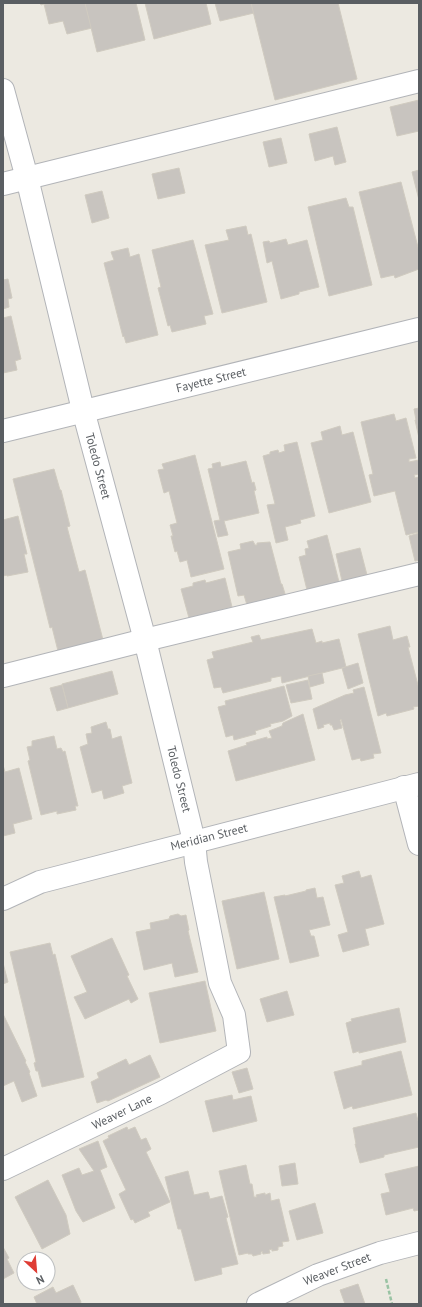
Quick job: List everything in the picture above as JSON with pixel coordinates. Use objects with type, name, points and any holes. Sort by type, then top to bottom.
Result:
[{"type":"street","points":[[3,184],[419,82]]},
{"type":"street","name":"Toledo Street","points":[[3,90],[27,178],[83,410],[145,640],[194,841],[199,877],[220,983],[234,1015],[239,1052]]},
{"type":"street","name":"Fayette Street","points":[[3,431],[83,410],[419,329]]},
{"type":"street","points":[[3,676],[419,574]]},
{"type":"street","points":[[412,786],[419,844]]},
{"type":"street","name":"Meridian Street","points":[[3,899],[40,882],[194,841],[412,786]]},
{"type":"street","name":"Weaver Lane","points":[[3,1169],[161,1093],[239,1052]]},
{"type":"street","name":"Weaver Street","points":[[258,1304],[318,1274],[380,1253],[419,1242]]},
{"type":"building","points":[[40,3],[85,3],[92,28],[67,34],[63,21],[49,24],[44,4],[41,5]]},
{"type":"building","points":[[85,3],[136,3],[145,40],[97,52]]},
{"type":"building","points":[[145,3],[206,3],[211,24],[154,39]]},
{"type":"building","points":[[215,3],[251,3],[254,13],[220,21]]},
{"type":"building","points":[[251,3],[338,3],[357,79],[275,100]]},
{"type":"building","points":[[419,100],[419,131],[397,136],[390,107]]},
{"type":"building","points":[[337,127],[346,162],[335,165],[333,156],[315,161],[309,134]]},
{"type":"building","points":[[281,138],[287,163],[269,167],[263,142]]},
{"type":"building","points":[[179,168],[185,193],[158,199],[152,174]]},
{"type":"building","points":[[419,170],[419,200],[412,172]]},
{"type":"building","points":[[401,182],[419,251],[419,269],[395,278],[394,275],[381,278],[359,192]]},
{"type":"building","points":[[102,191],[109,218],[92,223],[85,195]]},
{"type":"building","points":[[346,198],[349,207],[353,207],[372,285],[329,296],[308,207]]},
{"type":"building","points":[[246,226],[248,235],[251,234],[267,302],[222,313],[205,245],[229,240],[226,230]]},
{"type":"building","points":[[286,239],[288,245],[307,240],[319,287],[299,292],[299,294],[281,299],[272,261],[267,263],[263,242],[269,241],[270,243]]},
{"type":"building","points":[[193,240],[213,314],[204,316],[206,324],[172,332],[170,325],[168,326],[158,288],[161,287],[152,250]]},
{"type":"building","points":[[128,248],[130,257],[139,254],[158,335],[126,343],[124,336],[123,337],[104,263],[114,260],[111,252]]},
{"type":"building","points":[[8,279],[12,298],[8,299],[9,307],[3,309],[3,280]]},
{"type":"building","points":[[11,316],[21,359],[15,361],[17,370],[3,373],[3,318]]},
{"type":"building","points":[[419,408],[419,438],[414,409]]},
{"type":"building","points":[[394,414],[396,421],[406,418],[416,458],[409,459],[409,462],[419,460],[419,474],[414,475],[415,478],[419,477],[419,532],[406,535],[395,491],[374,496],[369,475],[373,474],[361,422]]},
{"type":"building","points":[[340,426],[342,435],[353,432],[371,502],[329,513],[311,443],[323,440],[321,432]]},
{"type":"building","points":[[297,442],[315,516],[300,520],[301,523],[285,527],[288,540],[276,543],[267,505],[275,504],[263,456],[278,450],[279,453],[285,451],[284,445]]},
{"type":"building","points":[[195,455],[224,569],[191,577],[187,560],[180,562],[177,551],[175,552],[170,525],[177,523],[169,491],[164,493],[158,470],[164,469],[162,464]]},
{"type":"building","points":[[246,461],[252,483],[254,482],[256,490],[254,491],[259,513],[224,521],[228,535],[218,537],[214,521],[220,520],[208,469],[213,468],[212,464],[220,462],[221,467]]},
{"type":"building","points":[[54,469],[70,526],[67,527],[79,572],[85,570],[103,640],[58,651],[52,627],[50,628],[13,479]]},
{"type":"building","points":[[18,516],[27,554],[24,554],[28,572],[3,576],[3,520]]},
{"type":"building","points":[[419,533],[419,560],[415,561],[409,536]]},
{"type":"building","points":[[327,535],[339,582],[307,590],[299,557],[306,555],[305,549],[309,548],[307,541]]},
{"type":"building","points":[[253,541],[255,545],[257,545],[257,543],[270,542],[286,597],[247,605],[244,595],[238,596],[228,552],[241,549],[240,544]]},
{"type":"building","points":[[360,548],[367,575],[342,581],[336,554]]},
{"type":"building","points":[[225,578],[232,607],[189,618],[181,589],[193,586],[193,583],[205,580],[206,583]]},
{"type":"building","points":[[390,626],[393,640],[407,636],[410,647],[408,647],[419,689],[419,706],[413,707],[414,709],[387,716],[386,713],[378,716],[358,634]]},
{"type":"building","points":[[312,629],[316,643],[339,639],[346,667],[282,683],[281,676],[271,678],[271,681],[223,693],[221,687],[214,688],[207,660],[214,658],[212,652],[253,642],[251,637],[259,635],[261,640]]},
{"type":"building","points":[[358,663],[363,683],[348,689],[342,668]]},
{"type":"building","points":[[112,671],[118,694],[68,708],[62,684]]},
{"type":"building","points":[[322,673],[324,683],[310,687],[308,676]]},
{"type":"building","points":[[308,680],[312,699],[291,703],[286,685]]},
{"type":"building","points":[[62,685],[68,708],[57,711],[50,688]]},
{"type":"building","points":[[284,686],[292,716],[283,721],[270,724],[271,726],[255,731],[256,734],[234,740],[233,735],[226,737],[218,707],[226,705],[225,701]]},
{"type":"building","points":[[364,687],[381,753],[373,754],[374,758],[361,761],[360,758],[352,760],[341,719],[342,728],[334,730],[330,723],[323,725],[324,727],[318,729],[313,709],[345,695],[354,693],[353,690]]},
{"type":"building","points":[[303,714],[315,760],[236,781],[228,751],[247,745],[246,743],[267,737],[267,739],[272,738],[269,731],[282,726],[283,723]]},
{"type":"building","points":[[106,722],[108,729],[110,729],[112,739],[121,736],[132,783],[122,786],[124,793],[104,799],[102,790],[92,793],[80,747],[88,744],[86,734],[92,733],[91,727]]},
{"type":"building","points":[[54,736],[57,749],[61,748],[63,752],[65,751],[78,806],[75,806],[76,810],[57,814],[57,811],[41,815],[28,761],[30,760],[27,747],[32,746],[32,741]]},
{"type":"building","points":[[3,765],[5,772],[19,768],[32,819],[13,824],[15,833],[3,836]]},
{"type":"building","points":[[359,871],[361,878],[371,875],[384,924],[365,929],[369,945],[343,952],[338,935],[348,932],[335,885],[344,883],[342,876]]},
{"type":"building","points":[[315,888],[317,898],[323,897],[330,925],[309,930],[311,936],[314,936],[319,956],[290,963],[274,897],[285,896]]},
{"type":"building","points":[[264,892],[279,959],[237,969],[222,901]]},
{"type":"building","points":[[178,914],[181,916],[186,915],[188,931],[198,972],[175,977],[172,963],[144,970],[136,932],[151,929],[150,923],[169,919],[170,916]]},
{"type":"building","points":[[112,938],[138,999],[131,1003],[129,999],[85,1019],[74,997],[87,992],[71,956]]},
{"type":"building","points":[[50,943],[53,955],[55,954],[84,1077],[42,1087],[38,1071],[36,1071],[34,1063],[36,1062],[10,952]]},
{"type":"building","points":[[3,963],[8,982],[3,984]]},
{"type":"building","points":[[205,981],[216,1031],[160,1043],[149,993]]},
{"type":"building","points":[[287,991],[294,1015],[267,1022],[260,999]]},
{"type":"building","points":[[399,1008],[406,1042],[359,1053],[359,1051],[353,1053],[346,1023],[352,1021],[351,1019]]},
{"type":"building","points":[[3,1014],[26,1061],[25,1062],[30,1072],[29,1073],[37,1096],[22,1102],[14,1081],[3,1086]]},
{"type":"building","points":[[401,1051],[412,1095],[353,1109],[352,1106],[344,1109],[334,1072],[362,1065],[362,1061]]},
{"type":"building","points":[[150,1055],[160,1077],[108,1101],[106,1100],[97,1103],[91,1082],[99,1078],[97,1073],[126,1059],[129,1065]]},
{"type":"building","points":[[247,1068],[253,1089],[239,1093],[232,1072]]},
{"type":"building","points":[[232,1095],[233,1100],[251,1096],[257,1121],[213,1132],[205,1101]]},
{"type":"building","points":[[416,1113],[418,1121],[419,1120],[419,1147],[384,1155],[384,1157],[360,1163],[353,1128]]},
{"type":"building","points":[[127,1127],[128,1130],[135,1127],[141,1140],[146,1138],[151,1149],[146,1152],[170,1202],[148,1212],[150,1216],[135,1223],[133,1219],[131,1220],[119,1194],[126,1190],[103,1141],[109,1138],[108,1136]]},
{"type":"building","points":[[98,1141],[107,1167],[100,1170],[115,1208],[83,1222],[76,1211],[62,1175],[79,1168],[82,1175],[94,1171],[79,1149]]},
{"type":"building","points":[[295,1163],[298,1184],[282,1186],[279,1166]]},
{"type":"building","points":[[246,1165],[250,1184],[252,1184],[254,1197],[257,1197],[256,1195],[265,1193],[265,1195],[270,1193],[271,1201],[279,1199],[289,1241],[282,1242],[283,1246],[278,1247],[278,1250],[272,1251],[272,1249],[269,1250],[270,1253],[263,1254],[262,1251],[261,1254],[253,1256],[252,1254],[248,1253],[239,1255],[219,1171]]},
{"type":"building","points":[[419,1166],[419,1210],[414,1211],[413,1208],[386,1215],[381,1194],[390,1192],[385,1174]]},
{"type":"building","points":[[188,1171],[194,1195],[208,1192],[210,1199],[222,1196],[238,1264],[221,1268],[222,1274],[195,1281],[181,1229],[178,1229],[165,1177]]},
{"type":"building","points":[[48,1180],[66,1215],[70,1234],[42,1249],[15,1197]]},
{"type":"building","points":[[315,1203],[323,1233],[297,1240],[289,1211]]},
{"type":"building","points":[[3,1247],[9,1258],[7,1259],[14,1273],[3,1279]]},
{"type":"building","points":[[358,1284],[365,1304],[345,1304],[340,1290]]},
{"type":"building","points":[[73,1285],[81,1302],[80,1304],[37,1304],[34,1297],[45,1291],[55,1291],[56,1293]]}]
